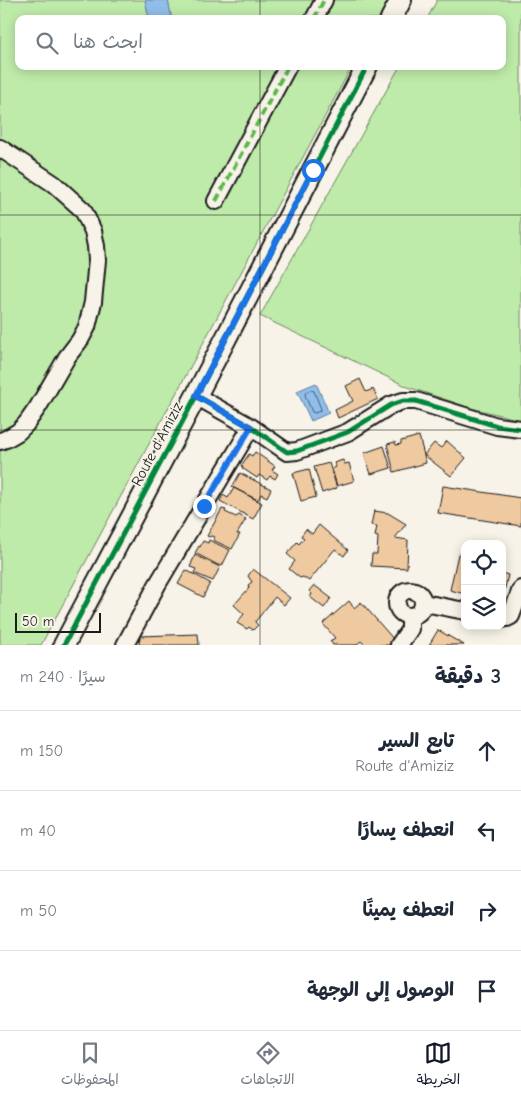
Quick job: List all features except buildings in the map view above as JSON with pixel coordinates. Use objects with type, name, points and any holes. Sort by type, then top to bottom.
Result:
[{"type":"main road","points":[[393,15],[401,0]]},
{"type":"main road","name":"Route d'Amiziz","points":[[64,645],[365,70]]},
{"type":"street","points":[[316,15],[324,0]]},
{"type":"street","points":[[216,201],[286,70]]},
{"type":"street","points":[[0,148],[54,184],[82,210],[93,231],[97,260],[93,302],[87,327],[26,424],[18,432],[0,441]]},
{"type":"street","points":[[196,396],[251,427],[287,452],[297,451],[348,432],[391,405],[402,401],[416,401],[497,426],[521,429]]},
{"type":"street","points":[[125,645],[157,585],[251,427]]},
{"type":"street","points":[[410,589],[417,591],[422,596],[424,603],[422,610],[417,615],[410,616],[403,615],[398,610],[396,603],[398,596],[403,591],[410,589]]},
{"type":"street","points":[[506,618],[511,616],[521,589]]},
{"type":"street","points":[[424,603],[461,610]]},
{"type":"street","points":[[399,645],[410,629],[410,616]]},
{"type":"green space","points":[[0,0],[388,0],[380,15],[15,15],[15,70],[350,70],[41,645],[0,645]]},
{"type":"green space","points":[[437,0],[521,0],[521,420],[471,408],[408,387],[260,316],[398,70],[506,70],[506,15],[429,15]]},
{"type":"water","points":[[145,0],[168,0],[171,15],[148,15]]},
{"type":"water","points":[[316,383],[329,413],[311,421],[297,391]]},
{"type":"marked path","points":[[316,15],[324,0]]},
{"type":"marked path","points":[[216,201],[286,70]]},
{"type":"cycle path","points":[[64,645],[365,70]]},
{"type":"cycle path","points":[[196,396],[251,427],[287,452],[297,451],[348,432],[391,405],[403,401],[416,401],[497,426],[521,429]]},
{"type":"route","points":[[204,506],[251,427],[196,396],[313,170]]}]
